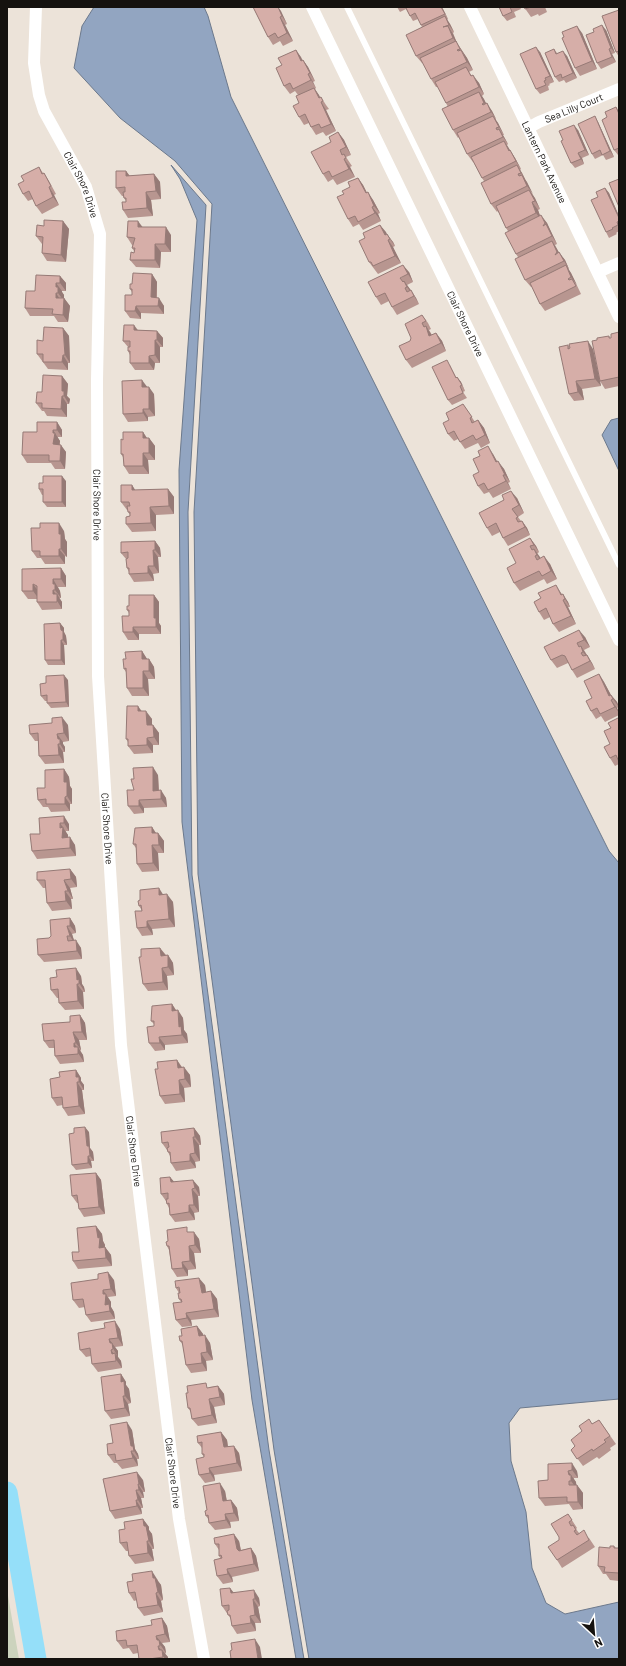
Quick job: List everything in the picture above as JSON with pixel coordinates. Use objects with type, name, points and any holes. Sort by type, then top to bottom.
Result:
[{"type":"highway","points":[[7,1492],[36,1659]]},
{"type":"street","name":"Clair Shore Drive","points":[[36,7],[34,63],[39,95],[44,111],[86,187],[100,234],[97,380],[98,676],[121,1045],[179,1519],[204,1659]]},
{"type":"street","name":"Clair Shore Drive","points":[[312,7],[619,640]]},
{"type":"street","name":"Lantern Park Avenue","points":[[470,7],[619,317]]},
{"type":"street","name":"Sea Lilly Court","points":[[528,128],[619,88]]},
{"type":"street","points":[[598,272],[619,263]]},
{"type":"lane","points":[[347,7],[619,565]]},
{"type":"green space","points":[[7,1590],[19,1659],[7,1659]]},
{"type":"water","points":[[94,7],[204,7],[208,16],[231,97],[609,851],[619,863],[619,1399],[520,1408],[509,1423],[511,1461],[526,1512],[532,1568],[546,1603],[565,1614],[619,1602],[619,1659],[309,1659],[274,1450],[198,874],[194,512],[212,204],[175,161],[120,118],[74,68],[82,26]]},
{"type":"water","points":[[171,165],[206,205],[188,512],[192,875],[269,1450],[304,1659],[296,1659],[252,1400],[182,822],[179,470],[197,220],[180,179]]},
{"type":"water","points":[[619,418],[619,471],[602,435],[611,420]]},
{"type":"building","points":[[253,7],[278,7],[282,16],[280,17],[287,33],[278,38],[275,33],[268,37]]},
{"type":"building","points":[[441,7],[445,14],[421,25],[415,13],[410,16],[406,8]]},
{"type":"building","points":[[499,7],[510,7],[512,12],[503,16]]},
{"type":"building","points":[[619,10],[619,51],[616,52],[602,16]]},
{"type":"building","points":[[445,16],[449,25],[443,27],[448,26],[453,38],[416,56],[406,35]]},
{"type":"building","points":[[602,25],[611,48],[609,49],[612,57],[597,63],[586,35],[594,32],[593,29]]},
{"type":"building","points":[[577,26],[592,61],[575,68],[562,38],[564,37],[562,32]]},
{"type":"building","points":[[456,41],[460,49],[457,50],[461,50],[467,62],[431,79],[420,58]]},
{"type":"building","points":[[536,47],[550,76],[545,78],[546,80],[544,81],[546,85],[536,89],[520,54]]},
{"type":"building","points":[[554,49],[556,54],[563,51],[573,73],[562,78],[561,74],[555,77],[545,53]]},
{"type":"building","points":[[296,50],[301,61],[303,60],[310,73],[308,74],[311,80],[293,89],[290,83],[284,86],[276,68],[282,65],[278,58]]},
{"type":"building","points":[[466,67],[471,76],[473,75],[479,87],[446,103],[435,82]]},
{"type":"building","points":[[314,88],[319,98],[321,97],[323,101],[321,102],[331,124],[321,128],[319,124],[311,127],[305,114],[299,117],[293,106],[299,103],[296,96]]},
{"type":"building","points":[[479,92],[484,103],[482,104],[487,103],[491,112],[453,130],[442,109]]},
{"type":"building","points":[[616,107],[619,114],[619,148],[614,150],[602,120],[607,117],[605,112]]},
{"type":"building","points":[[493,116],[499,127],[496,128],[497,130],[499,129],[503,137],[467,154],[457,133]]},
{"type":"building","points":[[595,116],[610,151],[602,155],[600,150],[592,154],[578,124]]},
{"type":"building","points":[[574,125],[585,150],[578,153],[581,159],[571,163],[561,141],[563,140],[559,131]]},
{"type":"building","points":[[338,132],[346,147],[340,150],[342,155],[344,154],[346,158],[344,159],[349,169],[332,177],[329,171],[323,174],[311,152],[331,142],[329,137]]},
{"type":"building","points":[[504,141],[516,161],[482,178],[471,157]]},
{"type":"building","points":[[517,165],[521,173],[518,174],[519,176],[522,175],[527,186],[491,204],[481,183]]},
{"type":"building","points":[[39,167],[42,174],[44,173],[51,186],[49,187],[53,197],[36,206],[29,191],[23,194],[18,184],[24,181],[21,176]]},
{"type":"building","points":[[116,171],[126,171],[126,176],[154,174],[156,191],[146,192],[147,208],[123,210],[122,202],[126,202],[123,192],[125,192],[125,187],[116,188]]},
{"type":"building","points":[[358,178],[366,193],[368,192],[374,206],[372,207],[375,213],[358,222],[355,216],[348,219],[337,197],[344,194],[342,191],[350,187],[348,182]]},
{"type":"building","points":[[619,179],[619,207],[609,183]]},
{"type":"building","points":[[605,188],[619,218],[619,221],[617,222],[618,225],[606,232],[591,200],[598,197],[596,192]]},
{"type":"building","points":[[529,190],[535,201],[532,202],[536,213],[506,228],[496,206]]},
{"type":"building","points":[[541,215],[545,223],[543,226],[546,224],[552,236],[516,254],[505,233]]},
{"type":"building","points":[[44,220],[63,221],[61,255],[42,253],[43,237],[36,236],[37,225],[44,226]]},
{"type":"building","points":[[128,221],[138,221],[138,227],[166,227],[165,244],[155,244],[155,260],[130,260],[131,252],[134,253],[135,248],[132,248],[135,238],[127,237]]},
{"type":"building","points":[[380,225],[385,235],[387,234],[390,239],[388,240],[395,256],[373,266],[371,262],[369,262],[359,241],[365,238],[363,233]]},
{"type":"building","points":[[552,241],[557,252],[555,255],[559,252],[564,261],[525,280],[515,259]]},
{"type":"building","points":[[403,265],[408,274],[400,278],[403,282],[404,281],[407,287],[405,288],[407,292],[411,290],[414,296],[392,307],[385,293],[376,297],[368,282]]},
{"type":"building","points":[[566,265],[571,277],[568,279],[572,279],[576,286],[540,304],[530,283]]},
{"type":"building","points":[[133,273],[152,274],[151,297],[159,298],[158,306],[136,306],[135,311],[125,311],[125,295],[132,295],[130,284],[132,284]]},
{"type":"building","points":[[36,275],[60,276],[60,283],[56,283],[58,293],[56,293],[56,298],[64,298],[63,315],[52,314],[53,309],[25,308],[26,291],[35,291]]},
{"type":"building","points":[[422,315],[426,321],[422,323],[424,327],[426,326],[429,336],[436,333],[441,343],[406,360],[399,346],[410,341],[411,338],[405,324]]},
{"type":"building","points":[[124,325],[134,325],[134,330],[157,331],[157,340],[155,340],[155,355],[149,356],[149,363],[130,363],[130,351],[128,351],[128,347],[130,347],[130,341],[123,341]]},
{"type":"building","points":[[44,327],[63,328],[65,355],[63,355],[62,362],[43,362],[43,354],[37,354],[37,340],[43,341]]},
{"type":"building","points":[[619,332],[619,377],[600,381],[592,341],[597,340],[597,338],[609,336],[609,338],[611,338],[611,334]]},
{"type":"building","points":[[588,341],[595,379],[576,381],[578,392],[569,394],[559,347],[568,345],[568,349],[570,348],[569,344]]},
{"type":"building","points":[[447,360],[456,378],[457,377],[462,385],[460,386],[463,393],[448,400],[432,367]]},
{"type":"building","points":[[43,375],[62,376],[62,391],[64,391],[64,396],[62,396],[61,409],[42,408],[42,403],[36,403],[37,392],[42,392]]},
{"type":"building","points":[[142,380],[142,387],[149,387],[149,409],[143,409],[143,413],[123,414],[122,381]]},
{"type":"building","points":[[463,404],[472,417],[470,418],[472,423],[478,420],[485,435],[476,440],[473,435],[460,442],[454,431],[448,434],[443,423],[449,420],[446,413]]},
{"type":"building","points":[[37,422],[57,422],[57,430],[53,430],[53,433],[55,433],[53,444],[61,445],[60,461],[49,461],[49,455],[22,455],[23,432],[37,432]]},
{"type":"building","points":[[123,432],[143,432],[143,438],[149,438],[149,453],[143,453],[143,466],[124,466],[123,454],[121,454],[121,439],[123,440]]},
{"type":"building","points":[[488,446],[496,462],[498,461],[505,475],[503,475],[506,481],[488,490],[484,483],[478,486],[473,475],[479,472],[473,459],[480,456],[478,451]]},
{"type":"building","points":[[43,476],[62,476],[62,502],[43,502],[43,489],[39,489],[39,483],[43,483]]},
{"type":"building","points":[[121,485],[132,485],[132,490],[168,489],[169,506],[150,507],[151,523],[126,524],[126,517],[130,516],[127,506],[130,506],[129,502],[121,502]]},
{"type":"building","points":[[511,491],[519,505],[512,509],[518,517],[516,518],[518,522],[522,521],[525,527],[503,538],[496,523],[487,528],[479,513],[504,500],[502,495]]},
{"type":"building","points":[[40,523],[59,523],[61,549],[59,549],[59,556],[40,556],[40,551],[32,551],[31,528],[40,528]]},
{"type":"building","points":[[530,538],[534,545],[530,546],[532,550],[534,549],[537,555],[535,556],[537,560],[544,556],[551,571],[542,576],[539,571],[514,583],[507,568],[516,563],[509,549]]},
{"type":"building","points":[[155,541],[155,550],[153,550],[154,566],[148,566],[148,573],[129,574],[126,559],[128,558],[128,552],[121,553],[121,542]]},
{"type":"building","points":[[61,568],[61,579],[53,579],[55,590],[53,590],[53,594],[57,594],[57,602],[37,602],[37,586],[33,584],[33,591],[22,591],[22,569]]},
{"type":"building","points":[[556,585],[561,595],[563,594],[565,599],[563,600],[571,616],[553,624],[546,608],[539,612],[534,602],[541,598],[538,593]]},
{"type":"building","points":[[129,595],[154,595],[154,618],[156,618],[156,627],[133,627],[133,632],[123,632],[122,616],[129,616],[127,606],[129,606]]},
{"type":"building","points":[[60,623],[61,630],[63,631],[63,640],[61,640],[61,660],[45,660],[44,624]]},
{"type":"building","points":[[579,630],[584,640],[577,643],[579,647],[581,646],[583,652],[581,653],[583,656],[587,655],[590,661],[572,670],[565,656],[562,655],[551,660],[544,647]]},
{"type":"building","points":[[142,651],[142,659],[149,659],[149,671],[143,671],[143,688],[127,688],[126,668],[124,669],[123,659],[126,659],[125,652]]},
{"type":"building","points":[[599,674],[609,696],[611,695],[613,699],[611,700],[615,707],[600,714],[597,708],[591,711],[586,701],[592,698],[584,681]]},
{"type":"building","points":[[64,675],[66,702],[47,703],[47,695],[41,696],[40,684],[46,683],[46,676]]},
{"type":"building","points":[[127,706],[138,706],[138,711],[146,711],[147,725],[153,725],[154,737],[147,738],[147,745],[128,746],[128,739],[126,739]]},
{"type":"building","points":[[62,717],[64,733],[57,734],[58,739],[60,739],[60,744],[58,744],[59,755],[39,756],[38,733],[30,734],[29,725],[52,723],[52,718]]},
{"type":"building","points":[[618,718],[619,762],[616,755],[610,758],[604,747],[610,744],[604,731],[611,728],[608,723]]},
{"type":"building","points":[[153,767],[153,791],[161,790],[161,799],[139,800],[139,806],[128,806],[127,790],[134,790],[131,779],[134,779],[133,768]]},
{"type":"building","points":[[64,769],[64,782],[67,782],[67,796],[65,797],[65,804],[46,804],[46,799],[38,800],[37,788],[45,788],[45,770]]},
{"type":"building","points":[[64,816],[64,823],[60,823],[60,828],[63,827],[62,838],[70,837],[70,848],[32,851],[30,834],[40,834],[39,818]]},
{"type":"building","points":[[152,827],[152,833],[158,833],[159,845],[152,845],[153,863],[137,864],[136,844],[133,844],[135,828]]},
{"type":"building","points":[[70,869],[71,879],[64,880],[68,891],[65,891],[66,901],[47,903],[45,880],[37,880],[37,872]]},
{"type":"building","points":[[159,888],[159,895],[167,894],[169,919],[147,921],[147,927],[137,928],[135,911],[142,911],[141,905],[139,906],[138,901],[140,900],[140,890]]},
{"type":"building","points":[[70,918],[70,926],[67,926],[70,936],[67,936],[68,941],[76,940],[77,951],[38,955],[37,939],[49,938],[51,936],[50,920]]},
{"type":"building","points":[[160,948],[161,956],[168,955],[168,967],[162,968],[163,982],[143,984],[139,957],[141,957],[141,949]]},
{"type":"building","points":[[76,968],[77,980],[79,979],[79,984],[77,984],[78,1001],[59,1003],[58,989],[51,990],[50,978],[57,977],[56,970]]},
{"type":"building","points":[[172,1004],[172,1011],[178,1010],[179,1027],[181,1026],[182,1035],[159,1037],[160,1043],[149,1043],[147,1027],[154,1026],[154,1021],[151,1021],[152,1006]]},
{"type":"building","points":[[80,1015],[82,1032],[73,1032],[76,1043],[74,1043],[74,1047],[78,1047],[78,1054],[55,1056],[54,1040],[44,1041],[42,1024],[70,1022],[70,1016]]},
{"type":"building","points":[[177,1060],[178,1068],[184,1067],[185,1079],[179,1080],[180,1094],[160,1096],[155,1069],[158,1069],[157,1062]]},
{"type":"building","points":[[76,1070],[76,1077],[79,1077],[79,1082],[77,1082],[79,1106],[63,1108],[62,1097],[52,1098],[50,1079],[60,1077],[59,1072]]},
{"type":"building","points":[[85,1127],[87,1146],[89,1146],[90,1156],[88,1156],[88,1163],[72,1165],[69,1134],[74,1133],[74,1128]]},
{"type":"building","points":[[194,1128],[195,1137],[193,1137],[195,1153],[190,1154],[190,1161],[171,1163],[170,1152],[168,1152],[167,1148],[169,1147],[168,1142],[162,1143],[161,1132]]},
{"type":"building","points":[[96,1173],[99,1207],[79,1209],[77,1195],[72,1196],[70,1175]]},
{"type":"building","points":[[170,1177],[171,1182],[193,1180],[195,1188],[192,1189],[194,1205],[189,1205],[189,1212],[170,1215],[169,1203],[167,1204],[166,1199],[168,1199],[168,1193],[161,1194],[160,1178]]},
{"type":"building","points":[[96,1226],[98,1238],[100,1237],[99,1248],[105,1247],[106,1258],[73,1261],[72,1252],[79,1252],[77,1228]]},
{"type":"building","points":[[187,1227],[187,1232],[194,1232],[195,1245],[189,1246],[190,1261],[182,1262],[183,1268],[172,1269],[169,1246],[167,1246],[166,1242],[168,1241],[167,1230]]},
{"type":"building","points":[[108,1272],[111,1289],[103,1290],[103,1294],[106,1294],[105,1305],[109,1304],[110,1311],[86,1315],[83,1299],[73,1300],[71,1283],[98,1279],[98,1274]]},
{"type":"building","points":[[199,1278],[202,1293],[211,1291],[214,1309],[186,1313],[187,1318],[176,1320],[173,1303],[182,1302],[181,1299],[179,1299],[179,1287],[176,1288],[175,1281]]},
{"type":"building","points":[[115,1321],[118,1338],[109,1339],[110,1343],[112,1343],[112,1354],[115,1353],[116,1361],[92,1364],[90,1348],[80,1350],[78,1333],[105,1328],[104,1323]]},
{"type":"building","points":[[197,1326],[199,1336],[205,1335],[207,1352],[201,1353],[202,1363],[186,1365],[182,1341],[180,1341],[179,1336],[182,1336],[181,1329]]},
{"type":"building","points":[[121,1374],[121,1382],[124,1381],[125,1396],[123,1396],[125,1408],[105,1411],[101,1377]]},
{"type":"building","points":[[206,1383],[207,1388],[218,1386],[220,1397],[209,1399],[212,1415],[192,1419],[190,1408],[188,1408],[186,1393],[188,1393],[187,1386]]},
{"type":"building","points":[[589,1419],[592,1424],[599,1420],[610,1436],[604,1440],[606,1442],[577,1459],[571,1450],[575,1446],[571,1440],[582,1431],[579,1426]]},
{"type":"building","points":[[127,1422],[131,1446],[133,1446],[134,1451],[131,1451],[133,1458],[116,1461],[115,1454],[108,1455],[107,1444],[113,1443],[110,1425]]},
{"type":"building","points":[[221,1432],[224,1447],[234,1446],[237,1463],[209,1468],[210,1473],[199,1475],[196,1459],[204,1457],[204,1454],[202,1454],[202,1442],[198,1443],[197,1436]]},
{"type":"building","points":[[572,1463],[572,1470],[568,1471],[569,1475],[571,1475],[569,1485],[577,1485],[578,1502],[567,1502],[567,1497],[539,1498],[538,1481],[548,1480],[548,1464]]},
{"type":"building","points":[[137,1472],[139,1490],[136,1490],[138,1500],[136,1500],[137,1506],[110,1511],[103,1479]]},
{"type":"building","points":[[220,1483],[223,1501],[231,1500],[234,1513],[225,1514],[226,1520],[209,1523],[208,1515],[206,1516],[205,1511],[207,1510],[203,1486]]},
{"type":"building","points":[[568,1514],[572,1520],[569,1522],[571,1526],[573,1525],[576,1530],[574,1531],[577,1535],[584,1530],[589,1540],[557,1560],[548,1547],[559,1540],[559,1537],[551,1524]]},
{"type":"building","points":[[143,1519],[149,1541],[147,1541],[148,1553],[129,1556],[127,1542],[120,1543],[119,1530],[125,1529],[124,1522]]},
{"type":"building","points":[[234,1534],[237,1549],[239,1551],[251,1548],[254,1564],[227,1569],[228,1574],[217,1576],[214,1560],[222,1558],[221,1555],[219,1556],[219,1544],[215,1544],[214,1538]]},
{"type":"building","points":[[610,1546],[619,1548],[619,1573],[604,1572],[605,1567],[598,1566],[599,1547],[610,1548]]},
{"type":"building","points":[[152,1571],[158,1592],[156,1593],[158,1605],[138,1608],[135,1592],[129,1593],[127,1582],[133,1581],[132,1574]]},
{"type":"building","points":[[230,1588],[231,1593],[254,1590],[255,1599],[253,1599],[255,1615],[250,1616],[251,1623],[232,1626],[230,1615],[228,1615],[227,1611],[229,1610],[229,1605],[222,1606],[220,1589]]},
{"type":"building","points":[[162,1618],[165,1634],[156,1636],[157,1640],[159,1640],[159,1650],[162,1650],[163,1657],[139,1659],[137,1645],[127,1646],[126,1640],[117,1641],[116,1631],[152,1625],[151,1620]]},
{"type":"building","points":[[255,1639],[258,1659],[231,1659],[231,1643]]}]
